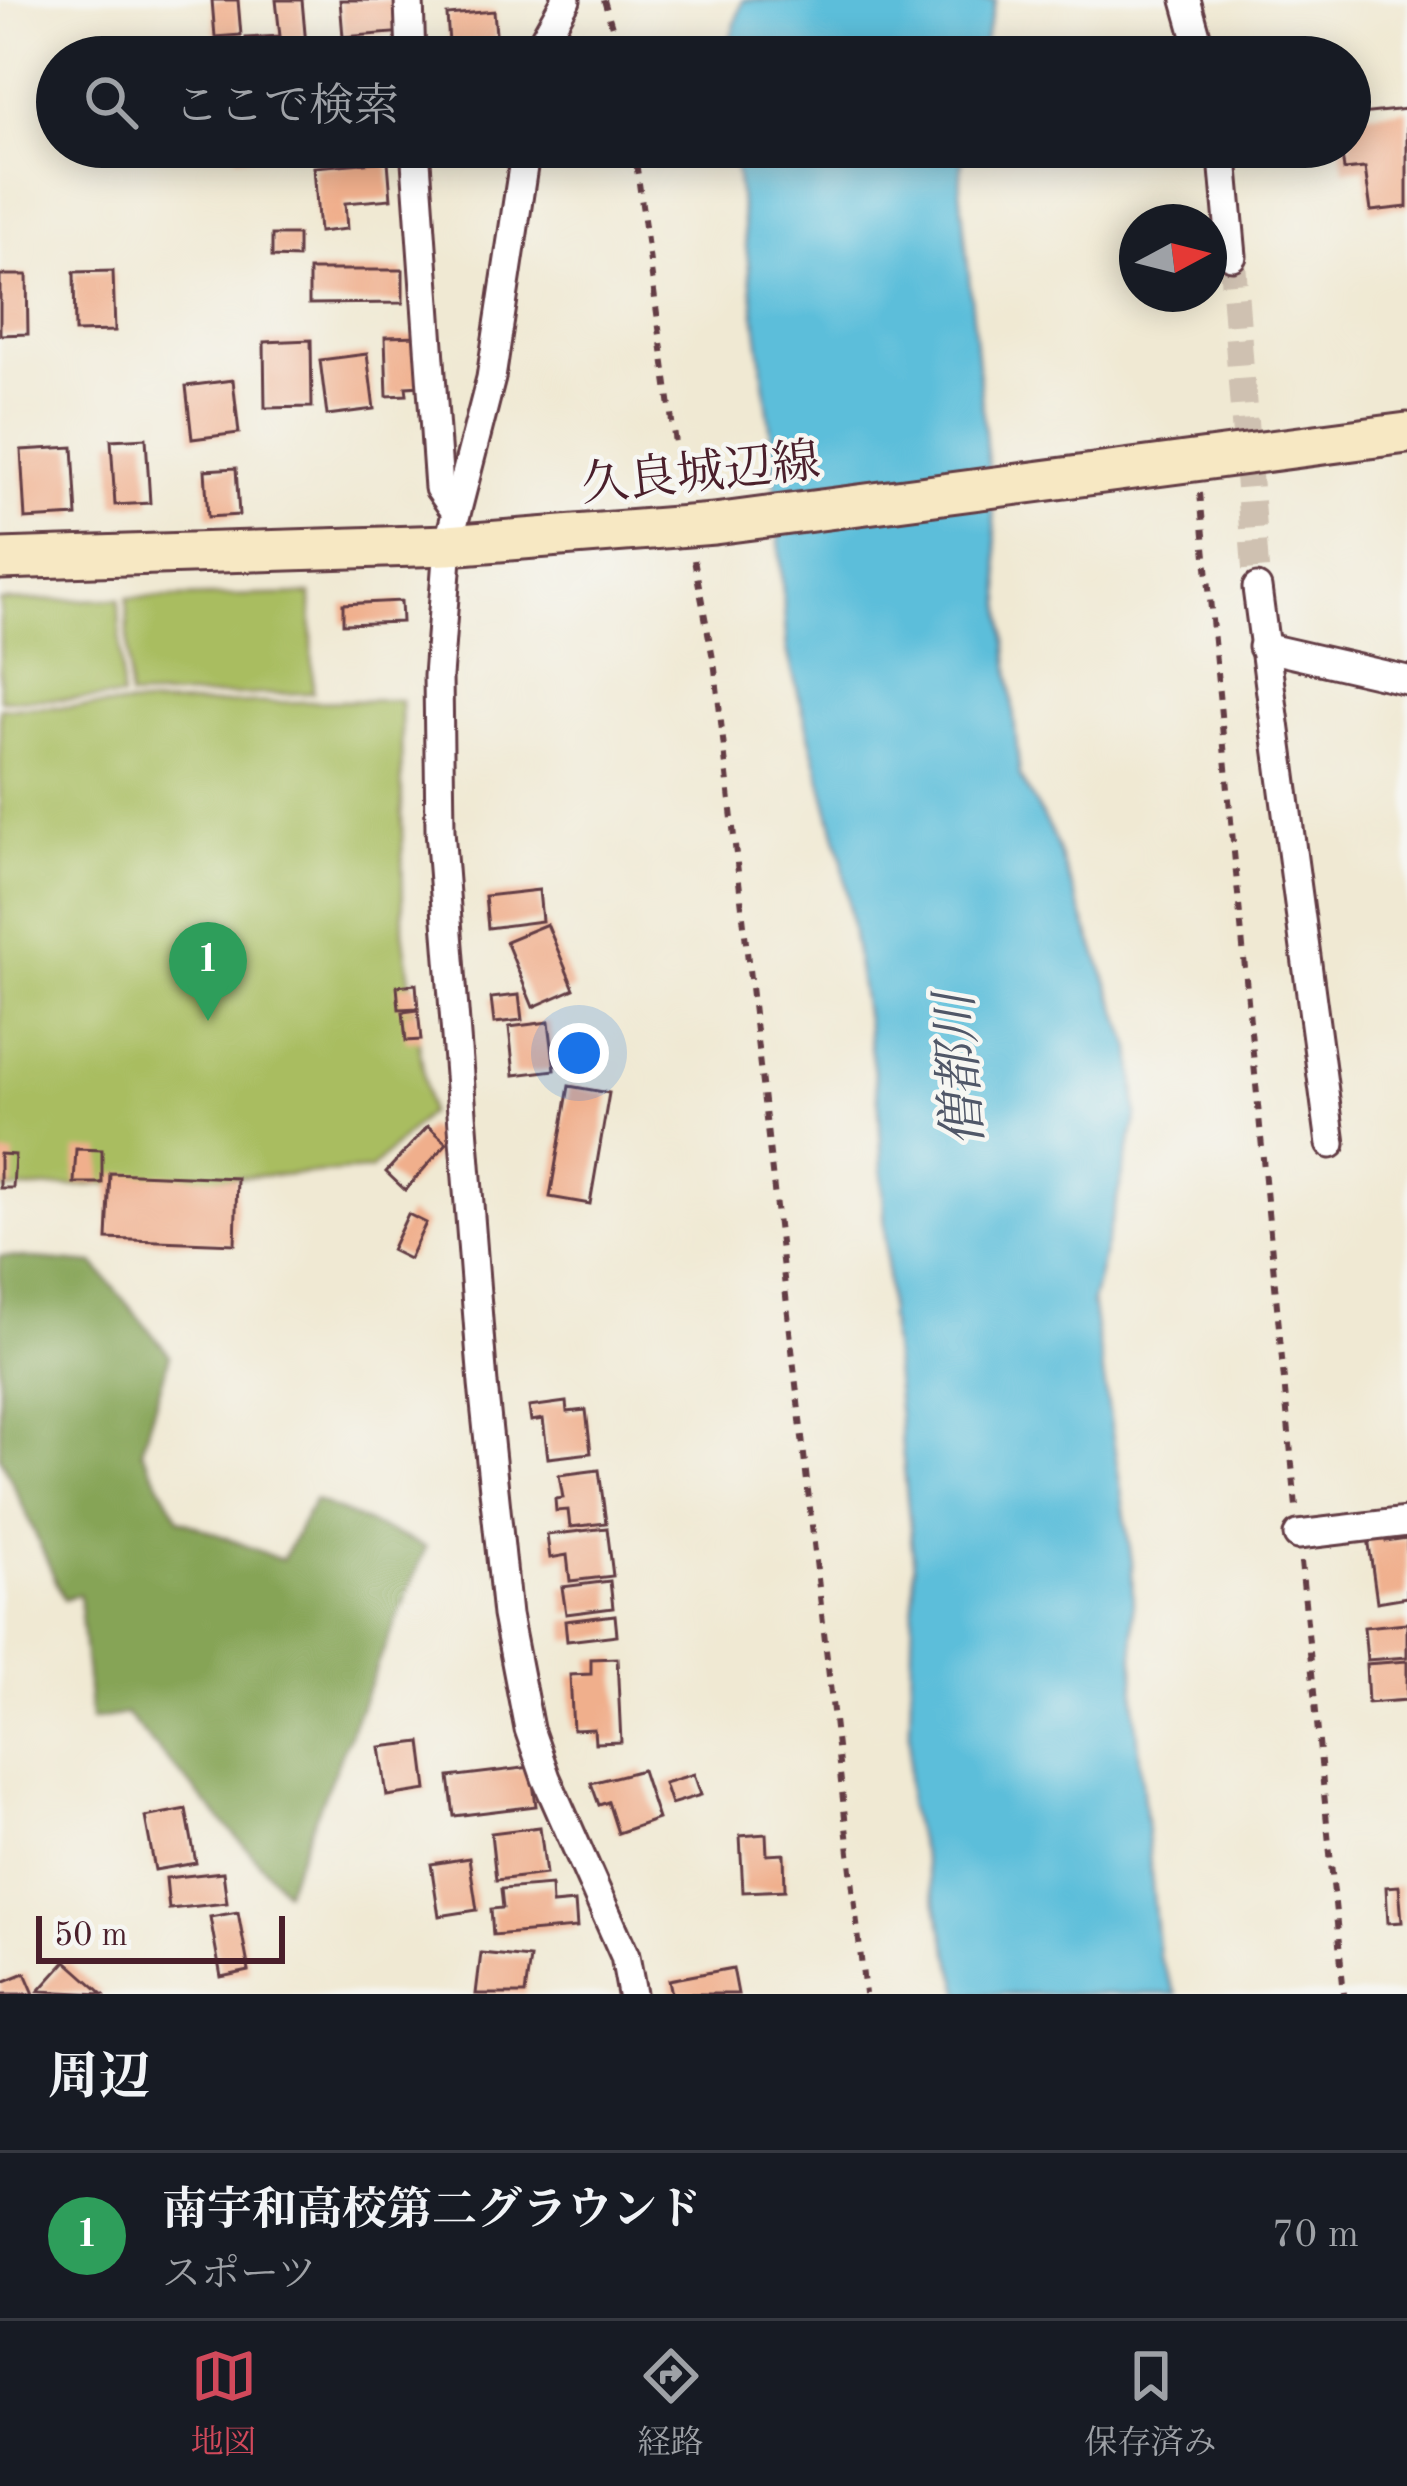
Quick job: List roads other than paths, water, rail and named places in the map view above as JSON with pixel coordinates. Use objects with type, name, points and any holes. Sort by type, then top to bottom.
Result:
[{"type":"main road","name":"久良城辺線","points":[[0,560],[452,529],[700,525],[1407,434]]},
{"type":"street","points":[[409,0],[410,36]]},
{"type":"street","points":[[546,36],[566,0]]},
{"type":"street","points":[[1186,0],[1196,36]]},
{"type":"street","points":[[416,168],[439,488],[452,529]]},
{"type":"street","points":[[523,168],[491,378],[452,529],[438,676],[440,830],[507,1615],[529,1729],[625,1956],[632,1994]]},
{"type":"street","points":[[1224,168],[1232,256]]},
{"type":"street","points":[[1257,588],[1331,1144]]},
{"type":"street","points":[[1263,647],[1407,680]]},
{"type":"street","points":[[1298,1535],[1407,1522]]},
{"type":"water","points":[[743,0],[996,0],[986,36],[731,36]]},
{"type":"water","name":"僧都川","points":[[736,168],[962,168],[1020,777],[1051,831],[1132,1049],[1137,1115],[1092,1302],[1132,1562],[1135,1709],[1159,1957],[1176,1994],[961,1994],[908,1804],[914,1567],[889,1318],[879,1106],[842,860],[787,650],[772,441]]},
{"type":"tunnel","points":[[1232,256],[1257,588]]},
{"type":"place","name":"南宇和高校第二グラウンド","points":[[208,1021]]}]
